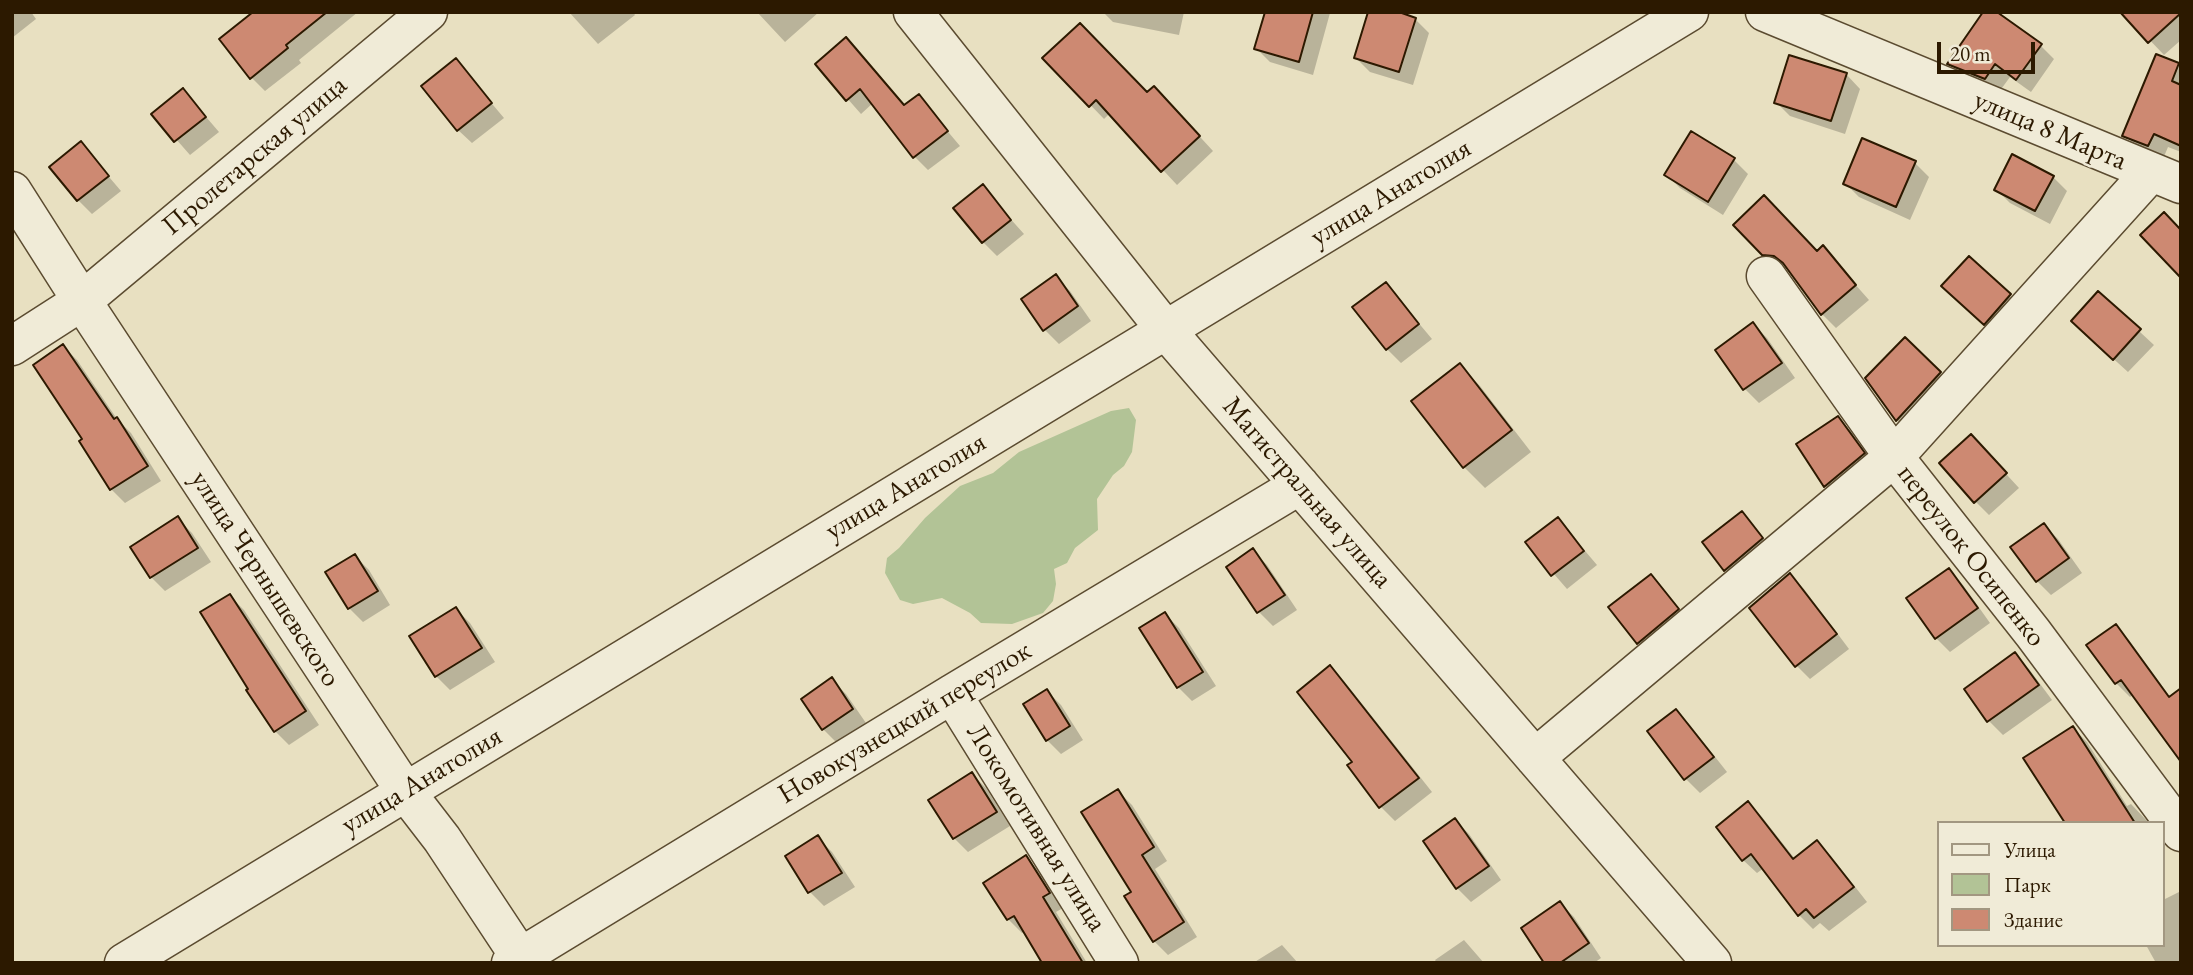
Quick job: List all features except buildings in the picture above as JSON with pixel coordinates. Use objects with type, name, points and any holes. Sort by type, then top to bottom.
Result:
[{"type":"street","name":"Пролетарская улица","points":[[12,346],[82,301],[428,12]]},
{"type":"street","name":"Магистральная улица","points":[[913,12],[1165,329],[1712,963]]},
{"type":"street","name":"улица Анатолия","points":[[124,963],[1689,12]]},
{"type":"street","name":"улица 8 Марта","points":[[1765,12],[2166,178]]},
{"type":"street","points":[[1535,758],[1894,457],[2166,178]]},
{"type":"street","name":"улица Чернышевского","points":[[12,191],[405,791],[442,839],[519,961]]},
{"type":"street","name":"переулок Осипенко","points":[[1766,276],[1894,457],[2033,633],[2181,832]]},
{"type":"street","name":"Новокузнецкий переулок","points":[[519,961],[952,694],[1300,485]]},
{"type":"street","name":"Локомотивная улица","points":[[952,694],[1119,963]]},
{"type":"green space","points":[[1129,408],[1136,420],[1132,452],[1097,499],[1098,530],[1075,548],[1067,563],[1054,569],[1056,584],[1053,601],[1043,613],[1012,624],[981,623],[970,613],[942,598],[913,604],[900,600],[885,573],[887,558],[960,486],[993,473],[1019,452],[1111,411]]}]
